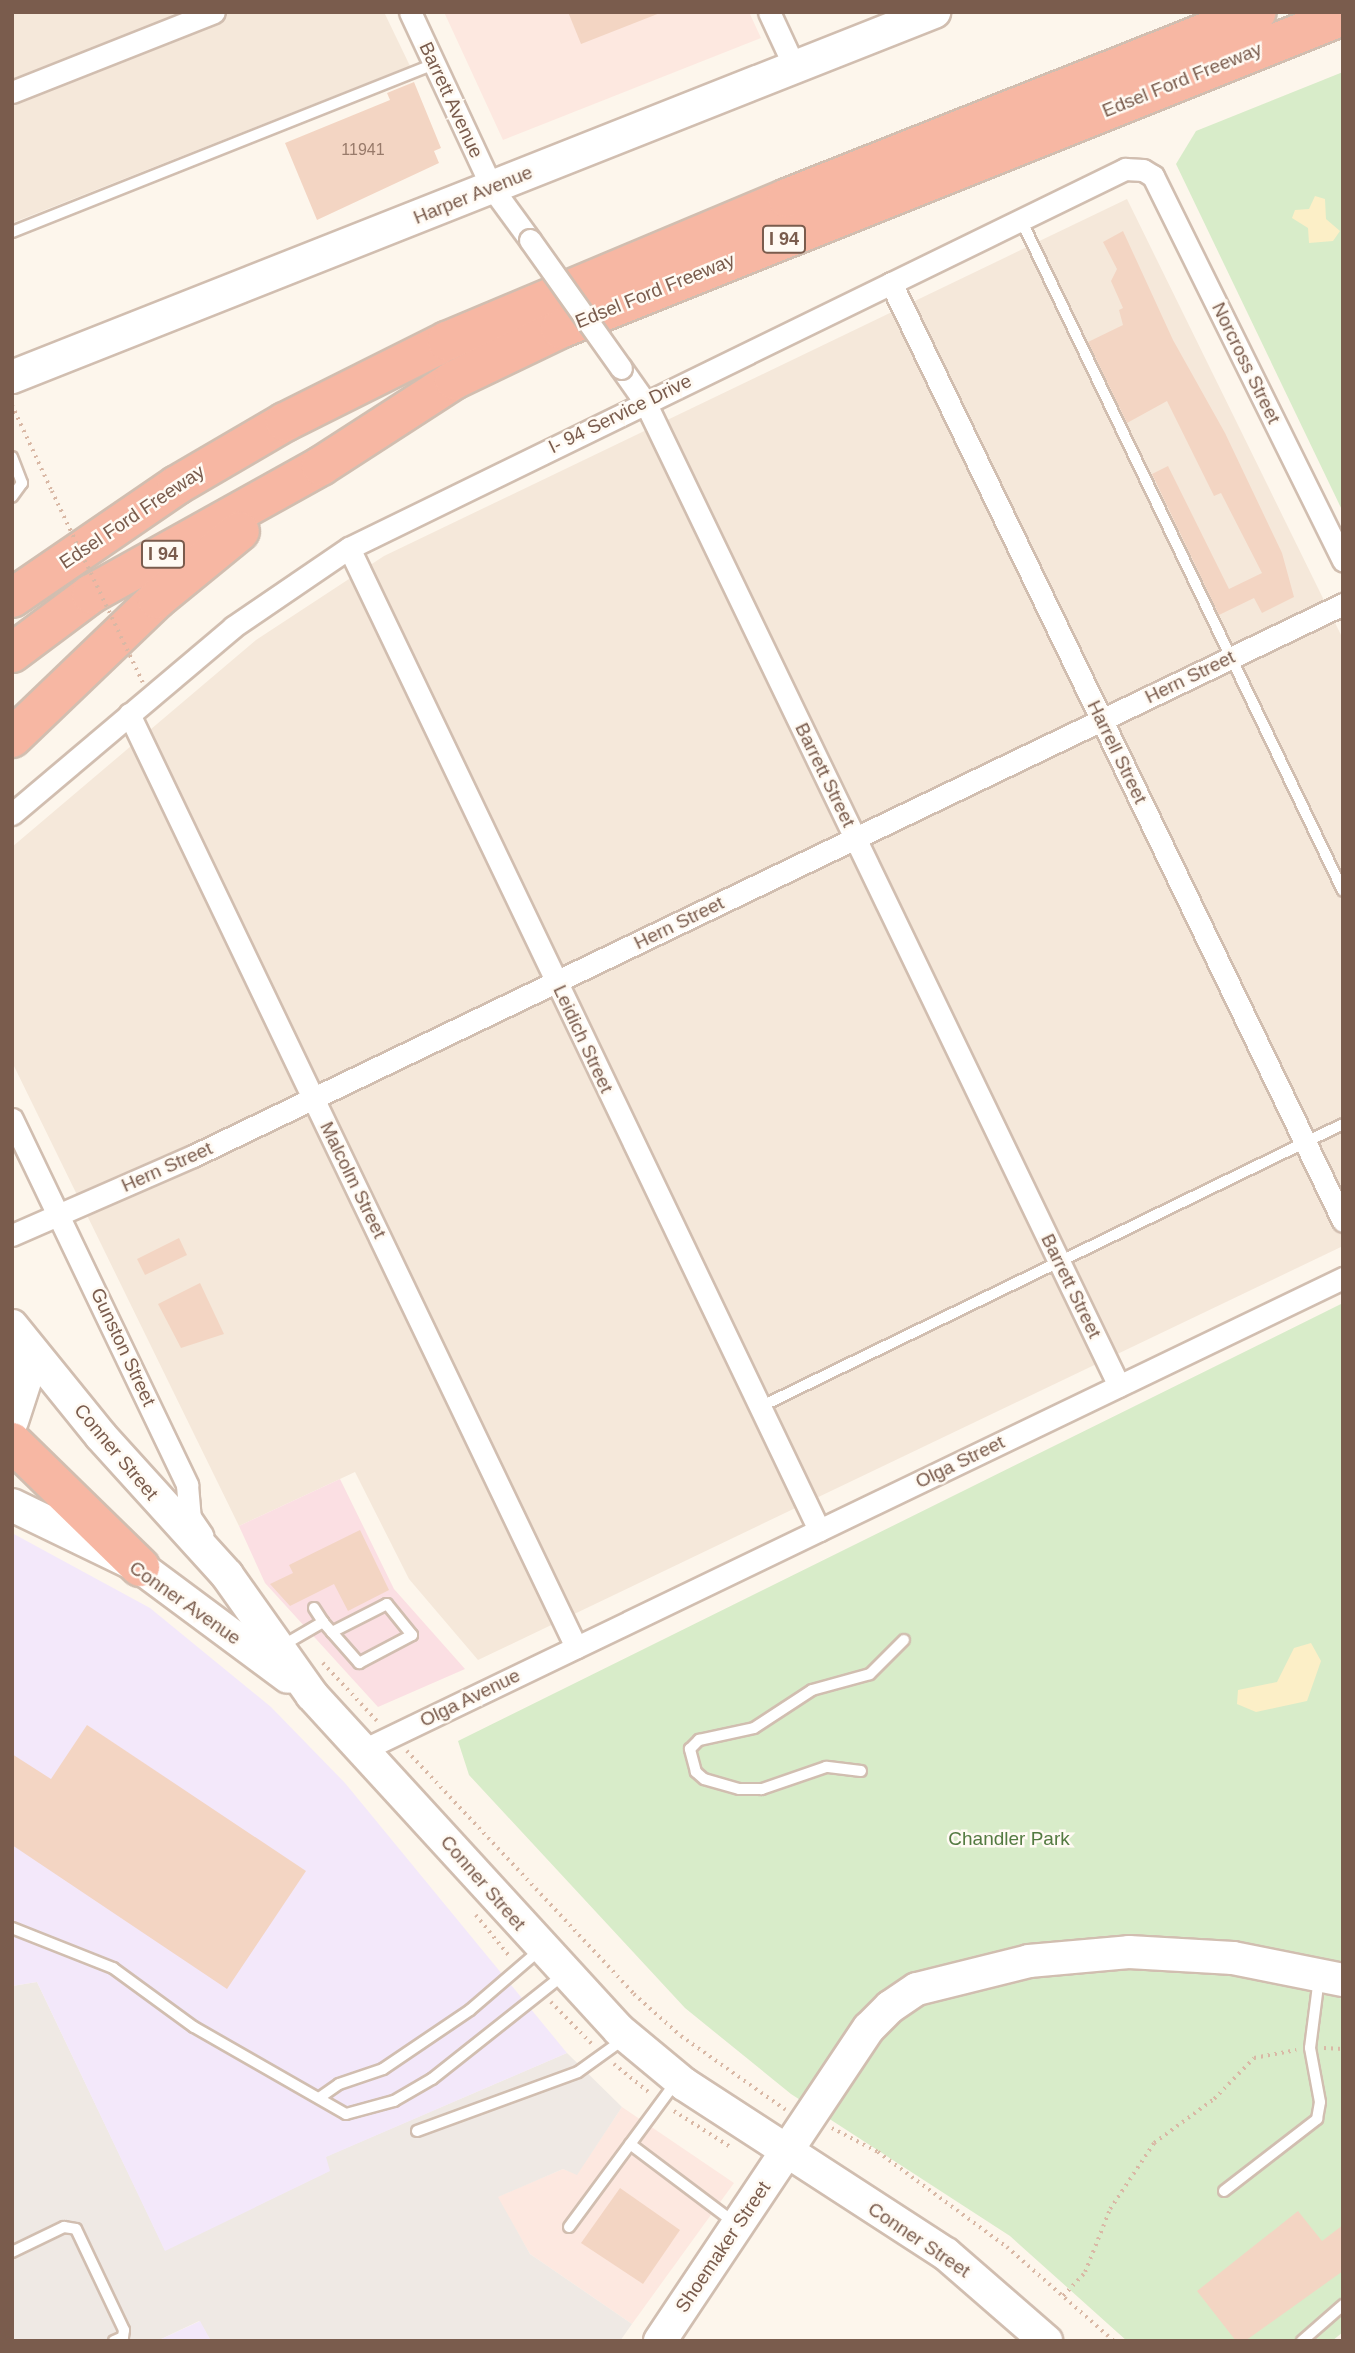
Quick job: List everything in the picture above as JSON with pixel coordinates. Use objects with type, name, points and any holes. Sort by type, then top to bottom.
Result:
[{"type":"highway","name":"Edsel Ford Freeway","points":[[12,598],[177,485],[285,422],[447,341],[787,198],[1257,12]]},
{"type":"highway","name":"Edsel Ford Freeway","points":[[12,653],[92,594],[321,466],[454,380],[559,329],[1343,16]]},
{"type":"highway","points":[[12,738],[157,599],[321,466]]},
{"type":"highway","points":[[12,573],[177,485]]},
{"type":"highway","points":[[12,1443],[140,1567]]},
{"type":"main road","name":"Harper Avenue","points":[[12,377],[934,12]]},
{"type":"main road","name":"Conner Street","points":[[14,1329],[159,1503],[227,1575],[312,1695],[363,1750],[530,1958],[616,2047],[669,2091],[780,2162],[946,2254],[1046,2341]]},
{"type":"main road","points":[[12,1421],[23,1397],[27,1375],[14,1329]]},
{"type":"main road","name":"Conner Avenue","points":[[12,1505],[140,1567],[312,1695]]},
{"type":"main road","name":"Shoemaker Street","points":[[660,2341],[869,2028],[890,2007],[917,1989],[1029,1961],[1129,1952],[1233,1958],[1331,1978]]},
{"type":"street","points":[[12,92],[214,12]]},
{"type":"street","name":"Barrett Avenue","points":[[410,12],[492,188]]},
{"type":"street","points":[[769,12],[795,68]]},
{"type":"street","name":"I- 94 Service Drive","points":[[129,714],[233,627],[349,548],[1125,169],[1143,170]]},
{"type":"street","name":"Norcross Street","points":[[1143,170],[1153,176],[1168,204],[1343,561]]},
{"type":"street","name":"Barrett Street","points":[[492,188],[645,402],[1119,1386]]},
{"type":"street","name":"Harrell Street","points":[[891,283],[1343,1221]]},
{"type":"street","name":"Leidich Street","points":[[349,548],[819,1530]]},
{"type":"street","name":"Hern Street","points":[[12,1235],[314,1098],[1343,604]]},
{"type":"street","points":[[12,814],[129,714]]},
{"type":"street","name":"Malcolm Street","points":[[129,714],[576,1647]]},
{"type":"street","name":"Gunston Street","points":[[12,1119],[61,1215],[187,1485],[190,1517],[227,1575]]},
{"type":"street","name":"Olga Street","points":[[576,1647],[1343,1278]]},
{"type":"street","name":"Olga Avenue","points":[[363,1750],[576,1647]]},
{"type":"lane","points":[[12,232],[434,64]]},
{"type":"lane","points":[[1021,220],[1229,659],[1343,891]]},
{"type":"lane","points":[[12,457],[22,482],[12,497]]},
{"type":"lane","points":[[760,1407],[1058,1260],[1343,1124]]},
{"type":"lane","points":[[314,1608],[323,1622],[359,1663],[412,1634],[387,1604],[332,1632]]},
{"type":"lane","points":[[279,1648],[323,1622]]},
{"type":"lane","points":[[861,1771],[826,1767],[762,1788],[740,1789],[704,1779],[696,1772],[690,1749],[699,1740],[754,1728],[813,1690],[870,1674],[904,1640]]},
{"type":"lane","points":[[12,1928],[113,1968],[194,2027],[346,2114],[394,2101],[432,2079],[554,1983]]},
{"type":"lane","points":[[319,2098],[339,2084],[383,2069],[470,2010],[530,1958]]},
{"type":"lane","points":[[1224,2191],[1317,2119],[1320,2102],[1310,2048],[1331,1978]]},
{"type":"lane","points":[[417,2131],[578,2072],[616,2047]]},
{"type":"lane","points":[[569,2227],[669,2091]]},
{"type":"lane","points":[[630,2144],[738,2225]]},
{"type":"lane","points":[[12,2252],[64,2227],[76,2229],[124,2330],[123,2337],[114,2341]]},
{"type":"lane","points":[[1302,2341],[1343,2305]]},
{"type":"path","points":[[12,405],[143,683]]},
{"type":"path","points":[[468,1905],[530,1958]]},
{"type":"path","points":[[554,1983],[616,2047],[669,2091],[780,2162]]},
{"type":"path","points":[[1063,2296],[1086,2272],[1110,2209],[1154,2143],[1214,2099],[1254,2058],[1310,2048],[1343,2049]]},
{"type":"path","points":[[841,2130],[1007,2247],[1114,2341]]},
{"type":"shaded area","points":[[12,12],[384,12],[410,66],[12,223]]},
{"type":"shaded area","points":[[444,12],[749,12],[761,38],[503,140]]},
{"type":"shaded area","points":[[1127,199],[1343,639],[1343,1246],[478,1660],[409,1579],[355,1472],[239,1526],[12,1062],[12,847],[256,640],[384,556]]},
{"type":"shaded area","points":[[340,1479],[394,1589],[465,1669],[378,1707],[265,1583],[239,1526]]},
{"type":"shaded area","points":[[12,1533],[150,1608],[271,1707],[345,1783],[567,2053],[326,2157],[330,2171],[165,2251],[37,1982],[12,1986]]},
{"type":"shaded area","points":[[37,1982],[165,2250],[329,2171],[325,2157],[567,2053],[622,2107],[577,2175],[563,2169],[498,2197],[530,2254],[632,2324],[620,2341],[211,2341],[199,2321],[157,2341],[12,2341],[12,1986]]},
{"type":"shaded area","points":[[622,2107],[734,2183],[632,2324],[530,2254],[497,2197],[563,2169],[577,2174]]},
{"type":"shaded area","points":[[200,2321],[211,2341],[157,2341]]},
{"type":"green space","points":[[1343,72],[1343,512],[1176,164],[1196,131]]},
{"type":"green space","name":"Chandler Park","points":[[1343,1303],[1343,2332],[1332,2341],[1127,2341],[1010,2236],[791,2094],[685,2008],[469,1775],[458,1741]]},
{"type":"sand","points":[[1315,196],[1325,199],[1326,219],[1340,231],[1333,241],[1309,243],[1308,228],[1292,218],[1295,210],[1309,209]]},
{"type":"sand","points":[[1311,1643],[1321,1661],[1307,1701],[1256,1712],[1237,1704],[1238,1690],[1277,1682],[1294,1648]]},
{"type":"building","points":[[568,12],[660,12],[660,13],[581,44]]},
{"type":"building","points":[[414,82],[441,148],[434,151],[439,163],[317,220],[285,143],[390,100],[387,93]]},
{"type":"building","points":[[1123,231],[1173,340],[1225,433],[1282,553],[1294,597],[1262,613],[1254,598],[1219,615],[1152,474],[1168,466],[1229,589],[1262,573],[1221,493],[1214,496],[1167,401],[1127,423],[1088,342],[1123,325],[1119,310],[1123,308],[1111,281],[1117,269],[1103,242]]},
{"type":"building","points":[[179,1238],[187,1255],[145,1275],[137,1259]]},
{"type":"building","points":[[200,1283],[224,1334],[181,1348],[158,1304]]},
{"type":"building","points":[[360,1530],[389,1590],[348,1611],[334,1584],[290,1606],[270,1584],[293,1573],[289,1565]]},
{"type":"building","points":[[87,1725],[306,1871],[227,1989],[12,1845],[12,1754],[51,1779]]},
{"type":"building","points":[[620,2188],[680,2230],[643,2284],[581,2243]]},
{"type":"building","points":[[1298,2211],[1322,2241],[1343,2225],[1343,2271],[1245,2341],[1236,2341],[1197,2291]]}]
